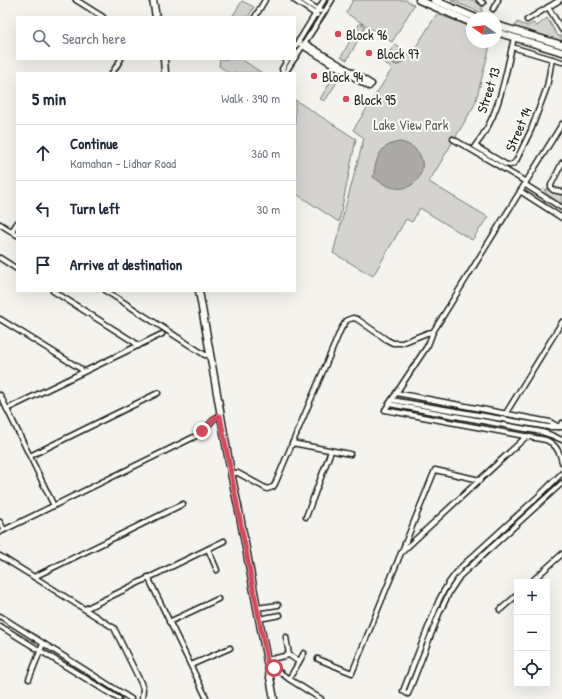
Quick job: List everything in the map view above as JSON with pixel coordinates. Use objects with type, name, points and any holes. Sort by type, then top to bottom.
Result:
[{"type":"main road","points":[[153,0],[156,16]]},
{"type":"main road","points":[[419,0],[466,21]]},
{"type":"main road","points":[[434,0],[466,14]]},
{"type":"main road","points":[[502,27],[562,45]]},
{"type":"main road","points":[[502,34],[562,52]]},
{"type":"main road","points":[[164,60],[166,72]]},
{"type":"main road","points":[[199,292],[220,416],[274,699]]},
{"type":"street","points":[[76,0],[100,16]]},
{"type":"street","points":[[256,16],[265,0]]},
{"type":"street","points":[[294,0],[320,18]]},
{"type":"street","points":[[303,0],[323,13]]},
{"type":"street","points":[[296,45],[324,0]]},
{"type":"street","points":[[296,56],[332,0]]},
{"type":"street","points":[[493,9],[498,0]]},
{"type":"street","points":[[527,20],[559,0],[562,6]]},
{"type":"street","points":[[548,7],[562,30]]},
{"type":"street","name":"Street 13","points":[[475,146],[480,140],[497,105],[504,84],[514,38]]},
{"type":"street","points":[[299,40],[301,45],[304,44],[369,88],[372,84],[340,67]]},
{"type":"street","points":[[512,47],[562,62]]},
{"type":"street","name":"Street 14","points":[[475,146],[505,164],[513,164],[516,161],[534,123],[547,87],[552,59]]},
{"type":"street","points":[[113,72],[120,60]]},
{"type":"street","points":[[284,72],[282,69],[287,60]]},
{"type":"street","points":[[285,72],[294,60]]},
{"type":"street","points":[[562,124],[433,332],[428,345],[385,410],[546,440],[552,442],[557,448],[562,462]]},
{"type":"street","points":[[452,139],[525,183],[562,208]]},
{"type":"street","points":[[562,163],[551,185],[553,190],[562,192]]},
{"type":"street","points":[[520,191],[562,218]]},
{"type":"street","points":[[0,224],[16,234]]},
{"type":"street","points":[[12,231],[16,225]]},
{"type":"street","points":[[0,258],[16,268]]},
{"type":"street","points":[[55,292],[138,346]]},
{"type":"street","points":[[108,292],[205,355],[210,355]]},
{"type":"street","points":[[231,473],[238,473],[267,489],[275,484],[341,328],[347,320],[353,318],[357,319],[393,343],[402,343],[433,332]]},
{"type":"street","points":[[0,319],[81,369],[83,372]]},
{"type":"street","points":[[506,413],[562,322]]},
{"type":"street","points":[[7,409],[162,334]]},
{"type":"street","points":[[30,456],[158,393]]},
{"type":"street","points":[[396,393],[550,422],[561,427]]},
{"type":"street","points":[[0,395],[54,506]]},
{"type":"street","points":[[391,402],[548,427],[561,427]]},
{"type":"street","points":[[391,402],[542,432],[562,440]]},
{"type":"street","points":[[0,522],[2,531],[194,437],[215,418],[220,416]]},
{"type":"street","points":[[561,427],[562,423]]},
{"type":"street","points":[[402,554],[418,537],[527,436]]},
{"type":"street","points":[[292,444],[350,454]]},
{"type":"street","points":[[306,517],[331,451]]},
{"type":"street","points":[[318,659],[352,673],[402,554],[435,470],[480,480]]},
{"type":"street","points":[[562,473],[452,577],[439,600],[402,691],[408,694],[439,614],[450,591],[460,576],[562,483]]},
{"type":"street","points":[[34,577],[183,504]]},
{"type":"street","points":[[85,609],[224,541]]},
{"type":"street","points":[[208,549],[217,570]]},
{"type":"street","points":[[534,579],[562,554]]},
{"type":"street","points":[[0,556],[110,625],[116,632],[141,683],[143,689],[142,699]]},
{"type":"street","points":[[148,577],[206,697]]},
{"type":"street","points":[[500,610],[514,597]]},
{"type":"street","points":[[169,622],[218,599]]},
{"type":"street","points":[[257,608],[278,605]]},
{"type":"street","points":[[0,616],[131,699]]},
{"type":"street","points":[[259,619],[280,616]]},
{"type":"street","points":[[0,626],[119,699]]},
{"type":"street","points":[[286,637],[289,655],[299,662]]},
{"type":"street","points":[[29,679],[43,644]]},
{"type":"street","points":[[191,665],[230,648]]},
{"type":"street","points":[[289,679],[304,653]]},
{"type":"street","points":[[267,660],[289,655]]},
{"type":"street","points":[[269,669],[274,668],[321,699]]},
{"type":"green space","points":[[353,0],[406,0],[414,5],[392,42],[346,13]]},
{"type":"green space","points":[[450,0],[472,0],[482,5],[482,12]]},
{"type":"green space","points":[[242,1],[254,7],[249,16],[233,16]]},
{"type":"green space","name":"Lake View Park","points":[[437,14],[466,25],[466,48],[489,48],[475,104],[429,182],[488,217],[472,240],[420,208],[412,222],[406,219],[373,276],[333,253],[364,138],[353,130],[392,69],[383,62],[395,44],[410,56]]},
{"type":"green space","points":[[547,18],[558,36],[562,36],[562,42],[515,27],[517,22],[527,26],[533,23],[537,26]]},
{"type":"green space","points":[[360,23],[365,27],[347,60],[341,57]]},
{"type":"green space","points":[[220,60],[242,60],[260,72],[228,72],[219,66]]},
{"type":"green space","points":[[337,71],[342,74],[325,101],[320,99]]},
{"type":"green space","points":[[296,101],[356,139],[339,222],[296,194]]},
{"type":"green space","points":[[544,189],[562,194],[562,204],[547,195]]},
{"type":"shaded area","points":[[395,53],[399,53],[403,59],[399,65],[395,65],[391,61],[391,57]]},
{"type":"shaded area","points":[[400,142],[411,146],[418,153],[422,161],[422,170],[419,177],[413,184],[405,188],[395,188],[386,185],[373,177],[378,158],[383,149],[387,146]]},
{"type":"place","name":"Block 96","points":[[338,34]]},
{"type":"place","name":"Block 97","points":[[369,53]]},
{"type":"place","name":"Block 94","points":[[314,76]]},
{"type":"place","name":"Block 95","points":[[346,99]]},
{"type":"route","points":[[202,431],[212,420],[220,416],[267,660],[269,669],[274,668]]}]
